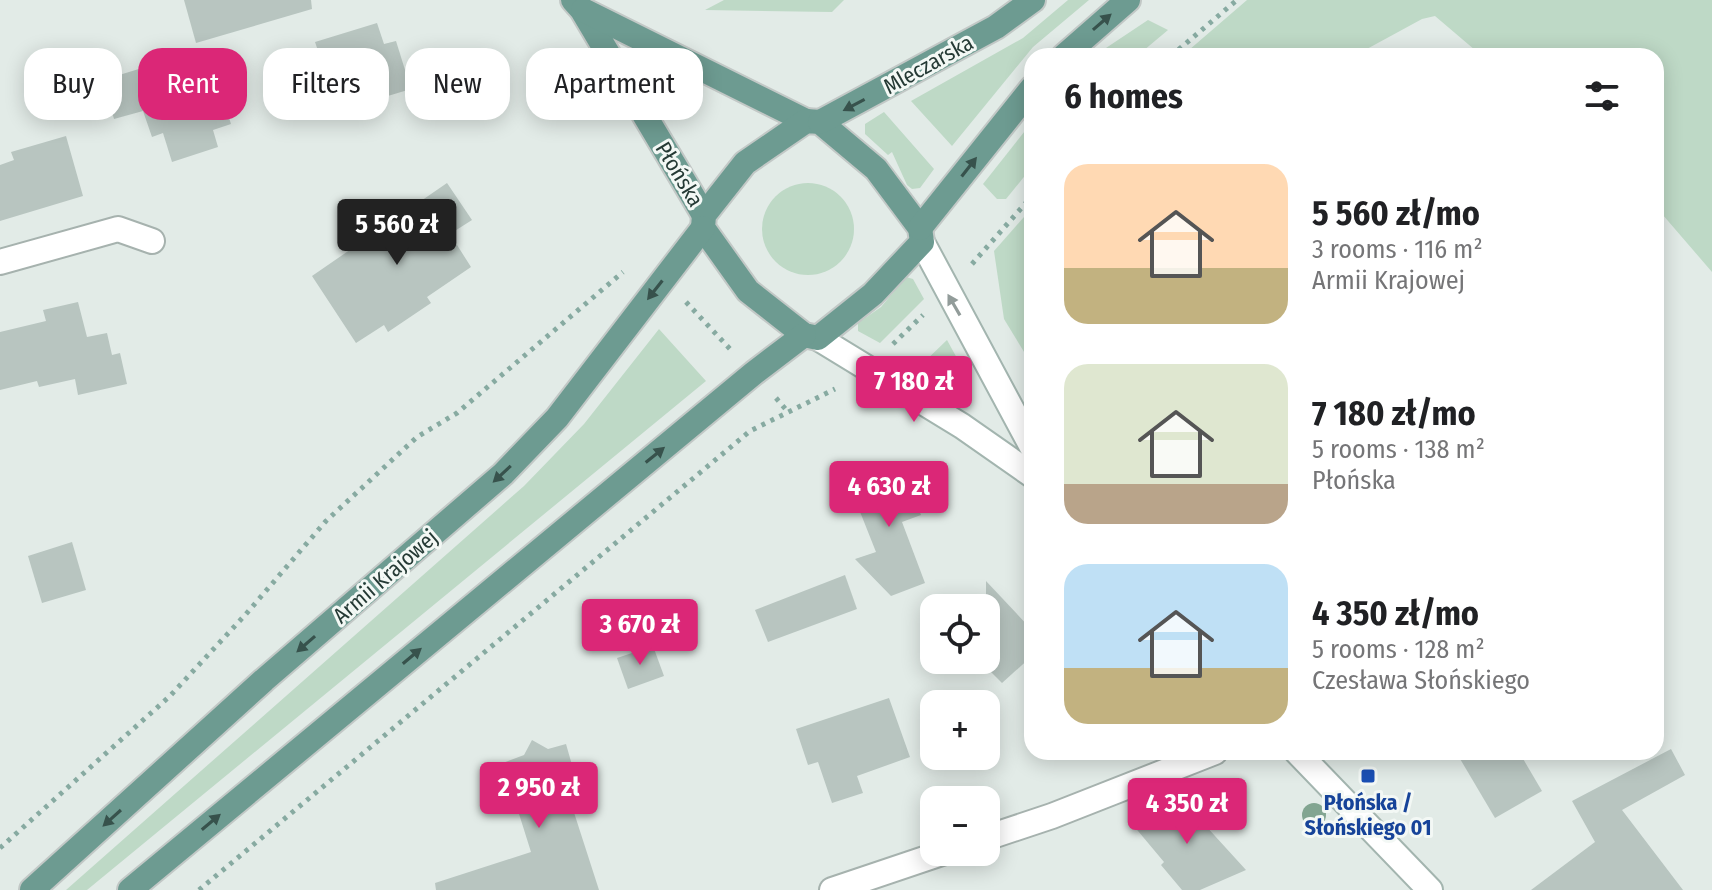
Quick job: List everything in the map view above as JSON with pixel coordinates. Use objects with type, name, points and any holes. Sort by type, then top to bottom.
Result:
[{"type":"main road","name":"Mleczarska","points":[[813,121],[996,27],[1033,0]]},
{"type":"main road","points":[[1073,48],[1128,0]]},
{"type":"main road","name":"Płońska","points":[[577,5],[813,121]]},
{"type":"main road","name":"Płońska","points":[[577,5],[704,222]]},
{"type":"main road","points":[[130,890],[754,373],[873,294],[1024,99]]},
{"type":"main road","points":[[811,337],[748,291],[704,222],[745,163],[813,121],[876,169],[921,235]]},
{"type":"main road","name":"Armii Krajowej","points":[[32,890],[264,680],[503,474],[557,418],[704,222]]},
{"type":"street","points":[[0,262],[118,229],[152,241]]},
{"type":"street","points":[[921,235],[1024,432]]},
{"type":"street","points":[[811,337],[962,426],[1024,469]]},
{"type":"street","points":[[1000,833],[1195,760]]},
{"type":"street","points":[[1305,760],[1430,890]]},
{"type":"street","points":[[832,890],[920,860]]},
{"type":"path","points":[[1180,48],[1237,0]]},
{"type":"path","points":[[0,848],[170,696],[326,521],[417,437],[457,413],[638,260],[646,259],[789,413]]},
{"type":"path","points":[[199,890],[709,464]]},
{"type":"green space","points":[[724,0],[844,0],[832,12],[705,10]]},
{"type":"green space","points":[[1068,0],[1089,0],[1032,48],[1024,48],[1024,58],[952,146],[911,101],[1023,38]]},
{"type":"green space","points":[[1247,0],[1712,0],[1712,272],[1664,216],[1664,48],[1473,48],[1435,16],[1422,19],[1369,48],[1191,48]]},
{"type":"green space","points":[[1148,20],[1168,30],[1147,48],[1106,48]]},
{"type":"green space","points":[[884,112],[934,169],[920,188],[912,189],[907,185],[892,152],[888,155],[865,134],[865,124]]},
{"type":"green space","points":[[1024,132],[1024,177],[1006,199],[997,199],[983,184]]},
{"type":"green space","points":[[808,183],[825,187],[840,197],[850,212],[854,229],[850,246],[840,261],[825,271],[808,275],[791,271],[776,261],[766,246],[762,229],[766,212],[776,197],[791,187]]},
{"type":"green space","points":[[1024,217],[1024,352],[1004,319],[994,251]]},
{"type":"green space","points":[[906,277],[913,279],[924,299],[880,343],[858,331],[858,323],[881,307]]},
{"type":"green space","points":[[659,329],[706,381],[87,890],[66,890],[524,486],[584,424]]},
{"type":"green space","points":[[947,340],[969,380],[958,388],[945,384],[919,367]]},
{"type":"building","points":[[184,0],[311,0],[312,9],[196,43]]},
{"type":"building","points":[[377,23],[384,44],[396,41],[405,70],[405,91],[389,96],[389,48],[317,48],[315,42]]},
{"type":"building","points":[[138,69],[138,112],[122,117],[122,74]]},
{"type":"building","points":[[146,120],[230,120],[231,124],[213,130],[218,147],[172,162],[163,133],[152,137]]},
{"type":"building","points":[[66,136],[83,196],[0,221],[0,165],[14,160],[11,152]]},
{"type":"building","points":[[447,183],[472,220],[450,234],[471,267],[427,297],[431,303],[388,332],[384,325],[356,343],[312,276]]},
{"type":"building","points":[[78,302],[87,337],[107,333],[112,355],[120,353],[127,384],[78,395],[75,379],[39,387],[37,381],[0,390],[0,332],[46,321],[43,310]]},
{"type":"building","points":[[901,463],[921,515],[902,522],[925,583],[891,596],[855,559],[876,552],[849,484]]},
{"type":"building","points":[[72,542],[86,590],[42,603],[28,556]]},
{"type":"building","points":[[845,575],[857,609],[768,642],[755,610]]},
{"type":"building","points":[[986,581],[998,594],[986,594]]},
{"type":"building","points":[[1000,596],[1024,621],[1024,663],[1002,683],[993,674],[1000,674]]},
{"type":"building","points":[[653,646],[664,676],[628,689],[617,658]]},
{"type":"building","points":[[889,698],[910,757],[857,776],[863,793],[832,803],[818,762],[808,765],[796,729]]},
{"type":"building","points":[[532,740],[548,749],[566,744],[580,793],[569,797],[599,890],[436,890],[435,883],[531,852],[503,763],[524,755]]},
{"type":"building","points":[[1671,749],[1685,775],[1622,810],[1683,890],[1531,890],[1595,842],[1572,801],[1650,760],[1664,760],[1664,753]]},
{"type":"building","points":[[1461,760],[1524,760],[1542,791],[1495,818]]},
{"type":"building","points":[[1174,791],[1246,870],[1200,890],[1182,890],[1161,865],[1164,862],[1133,825]]},
{"type":"place","name":"Płońska / Słońskiego 01","points":[[1368,776]]}]
